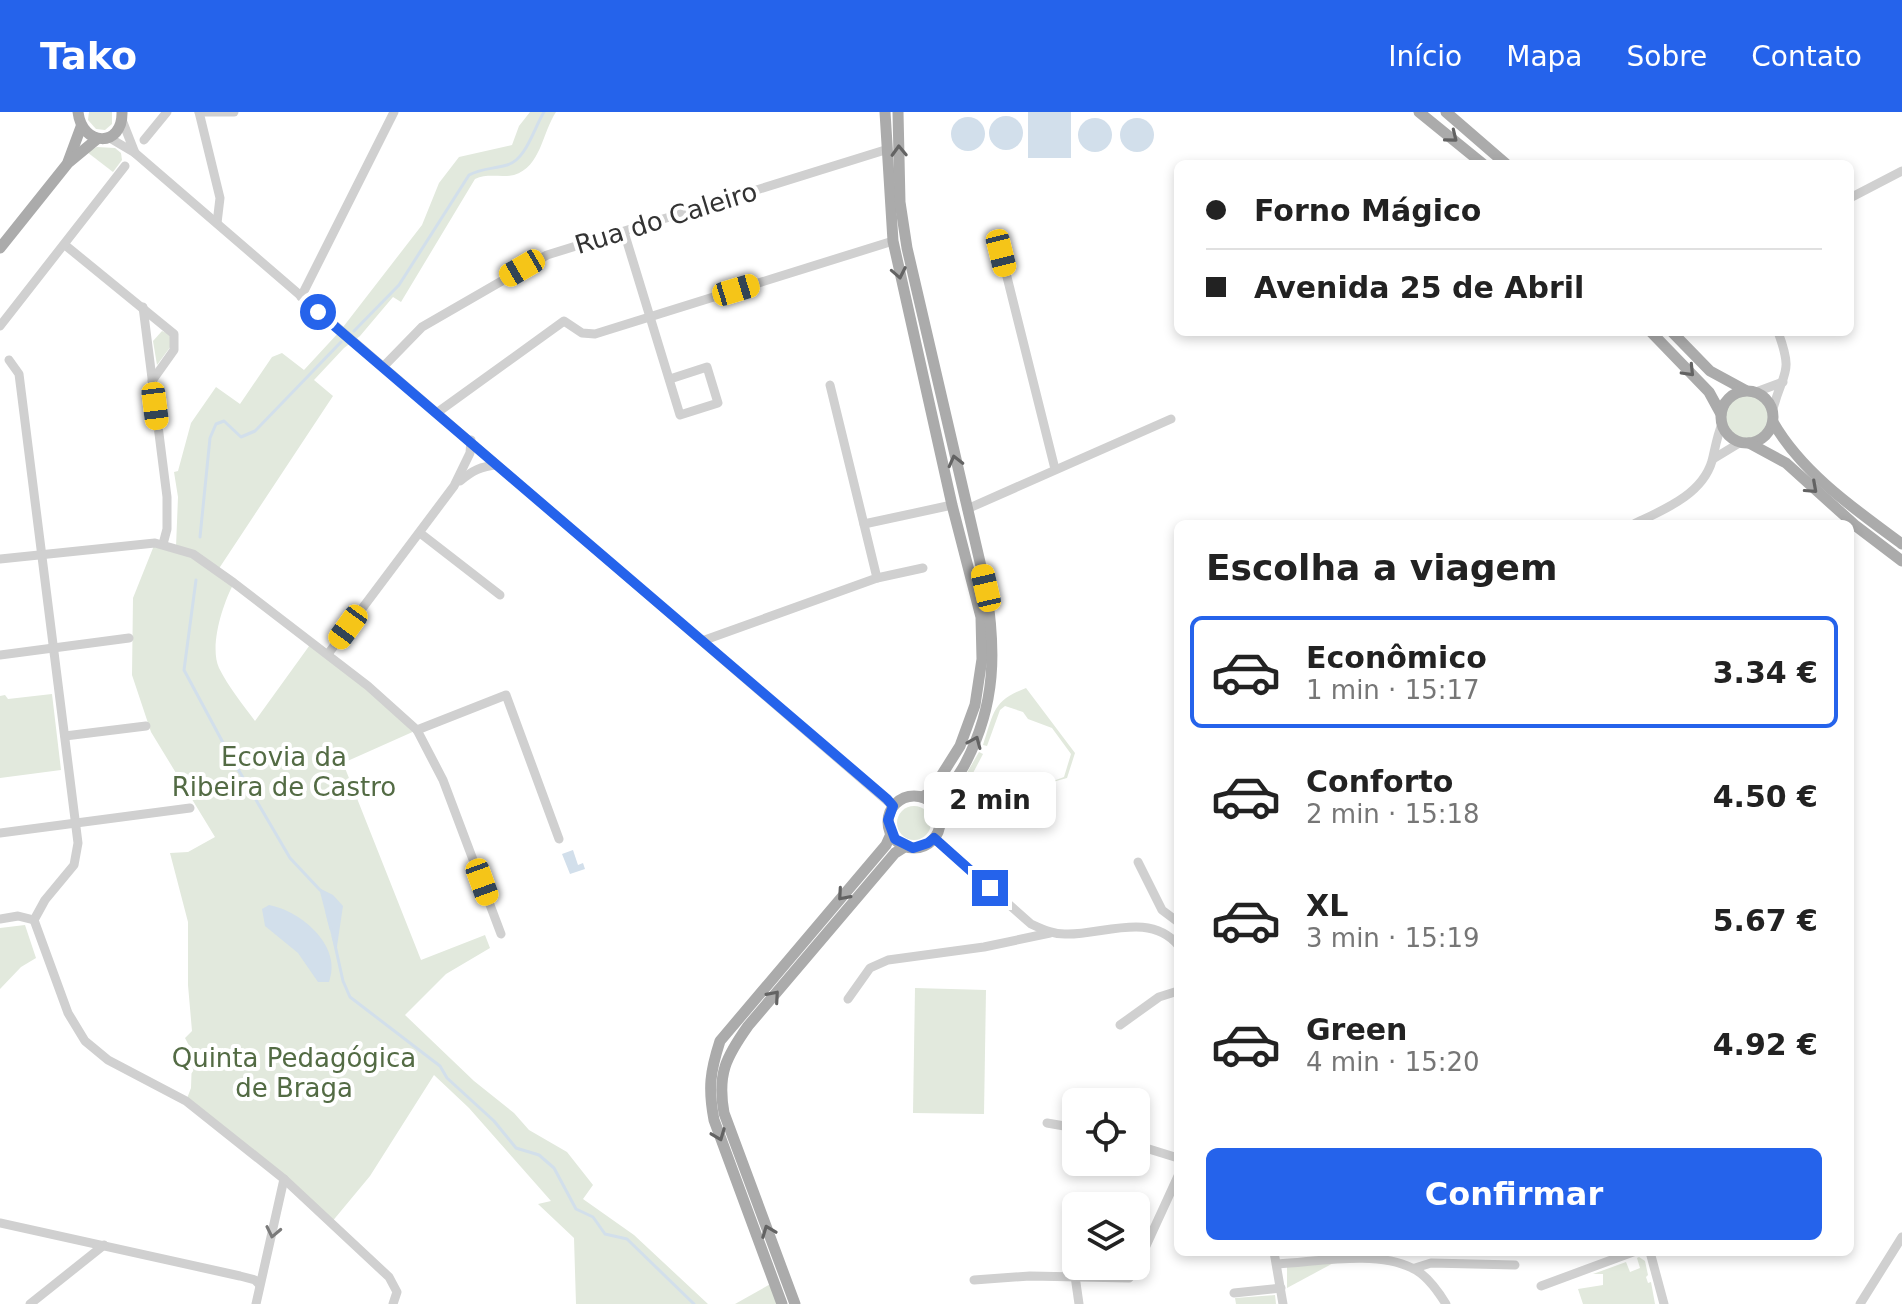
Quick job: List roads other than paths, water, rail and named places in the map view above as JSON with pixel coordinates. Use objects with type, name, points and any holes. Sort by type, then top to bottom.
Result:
[{"type":"main road","points":[[782,1304],[714,1120],[708,1092],[711,1067],[720,1041],[886,845],[891,834],[888,820],[893,806],[907,797],[922,797],[931,792],[960,746],[975,705],[982,659],[981,617],[952,505],[893,241],[885,112]]},
{"type":"main road","points":[[898,112],[900,202],[907,248],[986,588],[993,636],[992,683],[974,746],[965,766],[936,809]]},
{"type":"main road","points":[[1419,112],[1478,160]]},
{"type":"main road","points":[[1446,112],[1501,160]]},
{"type":"main road","points":[[79,113],[85,133],[102,138]]},
{"type":"main road","points":[[0,248],[68,163],[102,138],[117,132],[122,114]]},
{"type":"main road","points":[[68,163],[81,127]]},
{"type":"main road","points":[[1655,336],[1709,392],[1729,436],[1786,463],[1849,520]]},
{"type":"main road","points":[[1676,336],[1710,371],[1769,401],[1773,409],[1773,422],[1767,434],[1745,443]]},
{"type":"main road","points":[[1721,419],[1726,400],[1738,391],[1751,391]]},
{"type":"main road","points":[[1773,422],[1788,446],[1820,478],[1902,544]]},
{"type":"main road","points":[[1854,524],[1902,561]]},
{"type":"main road","points":[[795,1304],[724,1113],[720,1091],[723,1069],[730,1051],[748,1026],[895,853],[906,846],[921,846],[934,838],[939,824],[936,809],[922,797]]},
{"type":"main road","points":[[891,834],[906,846]]},
{"type":"street","points":[[144,140],[167,112]]},
{"type":"street","points":[[217,223],[220,198],[199,112],[234,112]]},
{"type":"street","points":[[301,297],[394,112]]},
{"type":"street","points":[[122,114],[135,153]]},
{"type":"street","points":[[102,138],[135,153],[893,806]]},
{"type":"street","name":"Rua do Caleiro","points":[[383,367],[422,327],[547,255],[885,150]]},
{"type":"street","points":[[0,326],[125,166]]},
{"type":"street","points":[[1854,196],[1902,171]]},
{"type":"street","points":[[624,232],[680,415],[718,403],[707,367],[670,379]]},
{"type":"street","points":[[438,412],[564,321],[582,333],[595,334],[893,241]]},
{"type":"street","points":[[65,245],[174,334],[174,350],[152,381]]},
{"type":"street","points":[[1001,253],[1055,469]]},
{"type":"street","points":[[143,307],[167,497],[167,529],[163,544]]},
{"type":"street","points":[[148,340],[154,331],[164,325]]},
{"type":"street","points":[[1773,409],[1788,363],[1779,336]]},
{"type":"street","points":[[9,360],[19,374],[78,854],[74,865],[45,900],[34,920],[68,1013],[85,1041],[108,1060],[186,1101],[284,1179],[389,1277],[397,1292],[393,1304]]},
{"type":"street","points":[[1751,391],[1783,382]]},
{"type":"street","points":[[830,385],[877,578]]},
{"type":"street","points":[[967,509],[1171,419]]},
{"type":"street","points":[[1641,520],[1692,491],[1701,482],[1713,459],[1721,419]]},
{"type":"street","points":[[328,654],[454,486],[470,453],[471,440]]},
{"type":"street","points":[[1713,459],[1745,443]]},
{"type":"street","points":[[454,486],[471,471],[497,465]]},
{"type":"street","points":[[864,524],[952,505]]},
{"type":"street","points":[[420,533],[500,595]]},
{"type":"street","points":[[0,559],[120,545],[163,544],[203,560],[396,708],[417,730],[443,780],[501,934]]},
{"type":"street","points":[[702,641],[877,578],[923,568]]},
{"type":"street","points":[[0,655],[129,638]]},
{"type":"street","points":[[417,730],[506,695],[559,839]]},
{"type":"street","points":[[65,736],[146,726]]},
{"type":"street","points":[[0,833],[190,808]]},
{"type":"street","points":[[934,838],[1031,924],[1050,933]]},
{"type":"street","points":[[1138,862],[1162,910],[1174,919]]},
{"type":"street","points":[[0,919],[18,916],[34,920]]},
{"type":"street","points":[[848,999],[870,968],[888,960],[984,947],[1050,933],[1068,934],[1133,926],[1152,928],[1174,936]]},
{"type":"street","points":[[1120,1025],[1159,997],[1174,992]]},
{"type":"street","points":[[1047,1123],[1062,1126]]},
{"type":"street","points":[[1150,1149],[1174,1157]]},
{"type":"street","points":[[256,1304],[284,1179]]},
{"type":"street","points":[[1150,1237],[1174,1185]]},
{"type":"street","points":[[0,1223],[255,1280],[259,1284]]},
{"type":"street","points":[[1860,1304],[1902,1237]]},
{"type":"street","points":[[30,1304],[104,1245]]},
{"type":"street","points":[[1275,1256],[1283,1304]]},
{"type":"street","points":[[1278,1264],[1373,1256]]},
{"type":"street","points":[[1387,1256],[1415,1268],[1446,1304]]},
{"type":"street","points":[[1541,1286],[1622,1256]]},
{"type":"street","points":[[1651,1256],[1664,1304]]},
{"type":"street","points":[[1415,1268],[1431,1263],[1515,1265]]},
{"type":"street","points":[[974,1280],[1062,1277]]},
{"type":"street","points":[[1076,1280],[1079,1304]]},
{"type":"street","points":[[1234,1293],[1281,1288]]},
{"type":"waterway","points":[[354,331],[399,285],[469,175],[514,162],[524,150],[544,112]]},
{"type":"waterway","points":[[200,537],[210,438],[216,424],[224,421],[241,437],[255,431],[341,342]]},
{"type":"waterway","points":[[196,580],[184,670],[290,858],[320,890]]},
{"type":"waterway","points":[[327,913],[331,929]]},
{"type":"waterway","points":[[333,936],[343,981],[350,997],[440,1066],[447,1078],[494,1121],[516,1148],[539,1155],[554,1168],[576,1209],[593,1217],[605,1234],[627,1239],[694,1304]]},
{"type":"park label","name":"Ecovia da Ribeira de Castro","points":[[284,772]]},
{"type":"park label","name":"Quinta Pedagógica de Braga","points":[[294,1073]]}]
